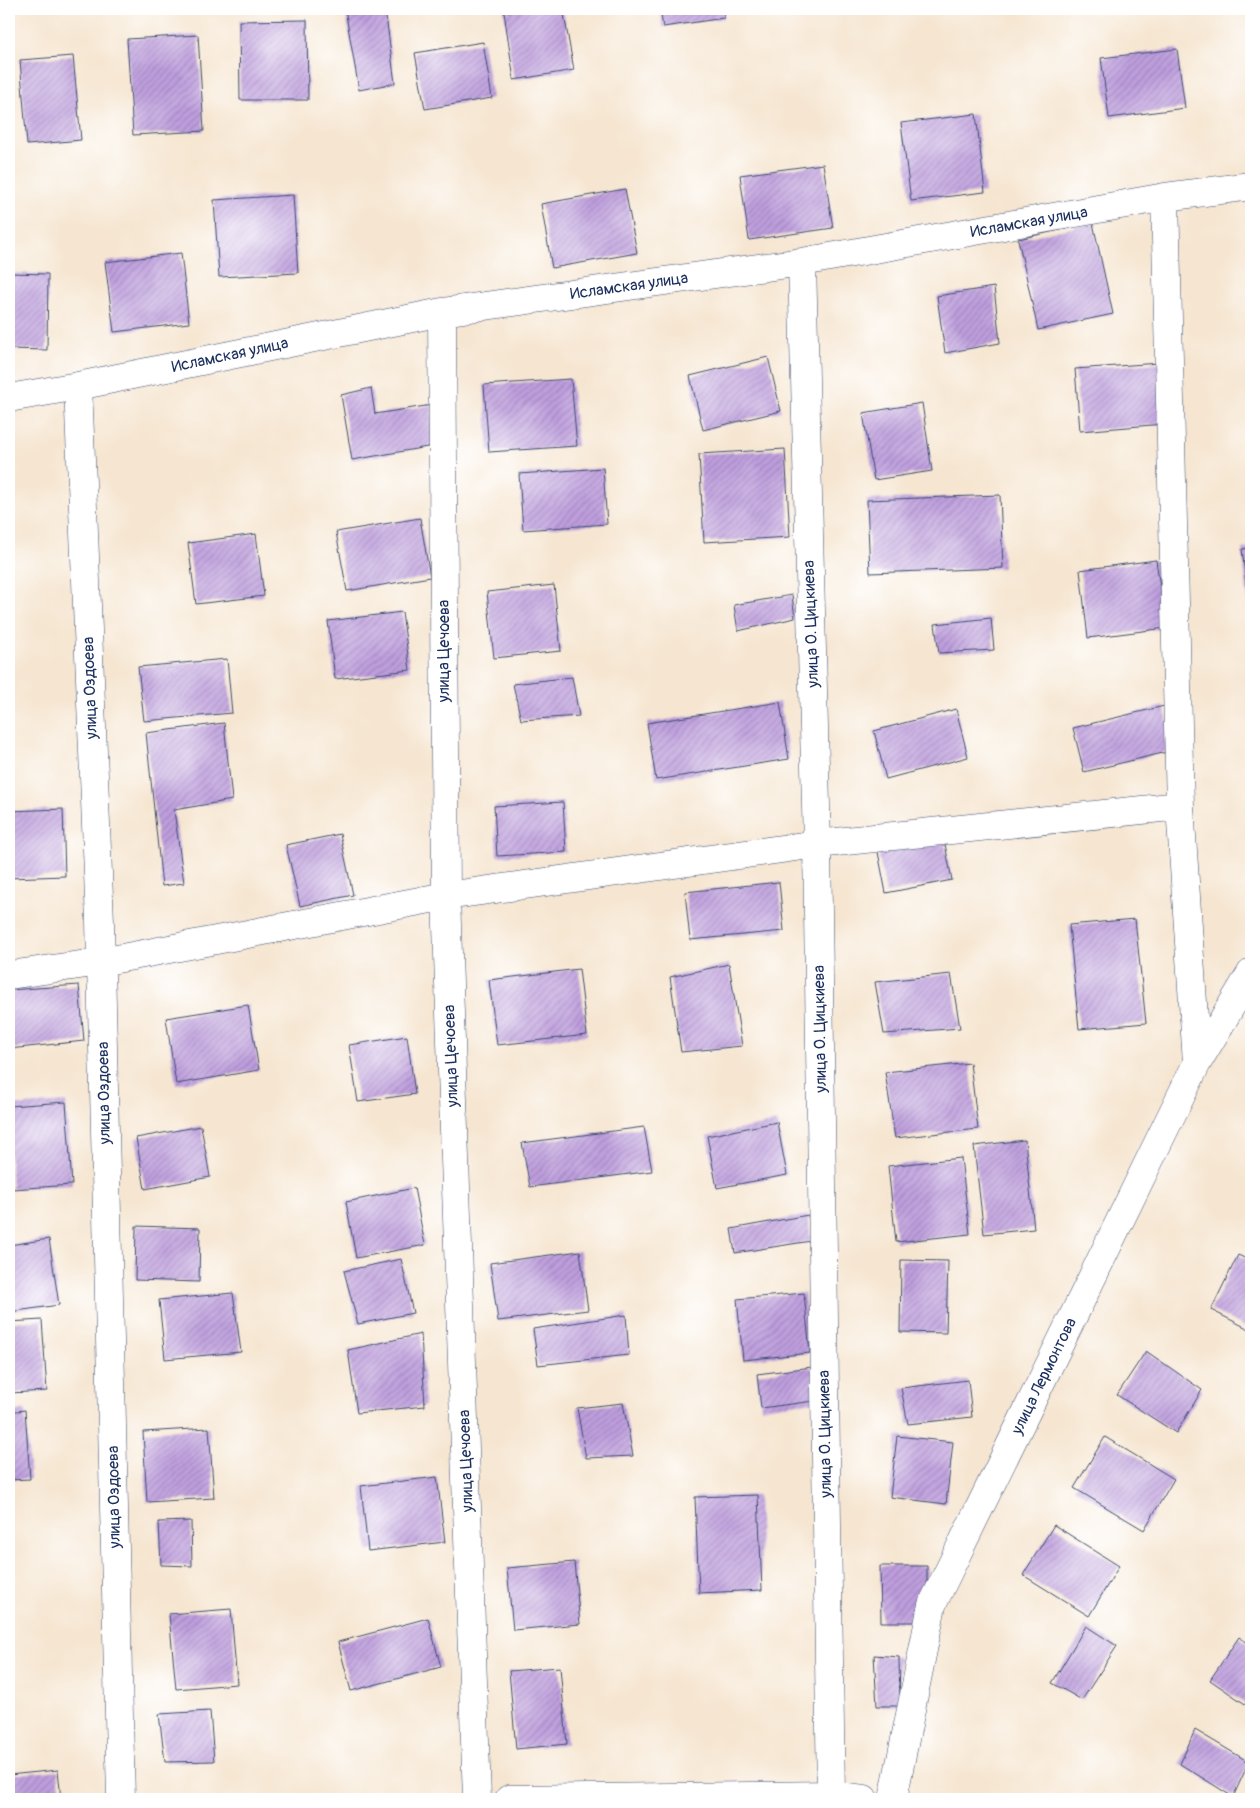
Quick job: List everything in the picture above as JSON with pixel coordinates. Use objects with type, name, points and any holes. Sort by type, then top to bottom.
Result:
[{"type":"street","name":"Исламская улица","points":[[9,398],[78,386],[442,312],[802,262],[1165,198],[1251,186]]},
{"type":"street","points":[[1165,198],[1180,806],[1197,1063]]},
{"type":"street","name":"улица О. Цицкиева","points":[[802,262],[817,844],[830,1795]]},
{"type":"street","name":"улица Цечоева","points":[[442,312],[446,896],[478,1799]]},
{"type":"street","name":"улица Оздоева","points":[[78,386],[101,962],[121,1799]]},
{"type":"street","points":[[9,976],[101,962],[446,896],[817,844],[1180,806]]},
{"type":"street","name":"улица Лермонтова","points":[[893,1799],[932,1605],[1197,1063],[1251,973]]},
{"type":"street","points":[[510,1799],[830,1795],[864,1799]]},
{"type":"building","points":[[345,9],[385,9],[395,83],[359,90]]},
{"type":"building","points":[[526,9],[563,9],[574,70],[514,80],[504,12]]},
{"type":"building","points":[[660,9],[723,9],[724,18],[663,27]]},
{"type":"building","points":[[307,20],[308,100],[240,100],[239,21]]},
{"type":"building","points":[[198,35],[204,131],[133,135],[127,39]]},
{"type":"building","points":[[483,42],[492,98],[425,109],[415,53]]},
{"type":"building","points":[[1177,49],[1185,108],[1109,118],[1101,58]]},
{"type":"building","points":[[73,56],[81,140],[27,145],[20,60]]},
{"type":"building","points":[[976,114],[985,192],[911,201],[901,123]]},
{"type":"building","points":[[823,164],[833,228],[749,240],[740,175]]},
{"type":"building","points":[[625,189],[637,253],[552,268],[541,204]]},
{"type":"building","points":[[293,195],[298,273],[219,277],[214,200]]},
{"type":"building","points":[[1093,223],[1113,314],[1038,330],[1018,239]]},
{"type":"building","points":[[181,253],[189,323],[114,332],[105,262]]},
{"type":"building","points":[[9,273],[48,274],[47,350],[9,349]]},
{"type":"building","points":[[994,287],[1000,343],[945,353],[937,296]]},
{"type":"building","points":[[768,357],[781,411],[703,430],[690,376]]},
{"type":"building","points":[[1159,363],[1164,424],[1080,431],[1075,369]]},
{"type":"building","points":[[571,379],[577,446],[489,452],[484,385]]},
{"type":"building","points":[[371,388],[375,414],[432,405],[433,446],[352,460],[341,395]]},
{"type":"building","points":[[922,403],[932,471],[874,480],[863,413]]},
{"type":"building","points":[[785,449],[790,537],[704,542],[699,454]]},
{"type":"building","points":[[603,468],[607,524],[523,530],[519,474]]},
{"type":"building","points":[[1000,495],[1003,568],[870,573],[867,500]]},
{"type":"building","points":[[420,518],[430,577],[347,591],[336,532]]},
{"type":"building","points":[[256,534],[264,596],[196,604],[188,543]]},
{"type":"building","points":[[1251,548],[1251,609],[1249,610],[1242,549]]},
{"type":"building","points":[[1156,560],[1166,628],[1088,638],[1080,570]]},
{"type":"building","points":[[554,585],[561,651],[494,658],[487,592]]},
{"type":"building","points":[[792,595],[795,618],[738,631],[734,605]]},
{"type":"building","points":[[402,612],[410,670],[335,679],[328,621]]},
{"type":"building","points":[[991,618],[994,650],[939,653],[935,624]]},
{"type":"building","points":[[227,659],[232,713],[144,721],[138,667]]},
{"type":"building","points":[[572,677],[579,716],[521,720],[513,684]]},
{"type":"building","points":[[780,702],[789,759],[656,780],[647,723]]},
{"type":"building","points":[[1164,706],[1175,750],[1084,772],[1073,728]]},
{"type":"building","points":[[956,709],[968,757],[886,779],[874,731]]},
{"type":"building","points":[[224,723],[232,800],[174,810],[184,883],[162,886],[146,733]]},
{"type":"building","points":[[563,802],[566,852],[497,856],[494,806]]},
{"type":"building","points":[[63,809],[65,876],[9,878],[9,811]]},
{"type":"building","points":[[340,834],[353,895],[300,906],[286,845]]},
{"type":"building","points":[[943,834],[952,880],[886,893],[877,847]]},
{"type":"building","points":[[779,882],[784,931],[690,940],[685,892]]},
{"type":"building","points":[[1135,919],[1146,1023],[1079,1029],[1069,925]]},
{"type":"building","points":[[729,964],[742,1046],[681,1052],[670,977]]},
{"type":"building","points":[[579,969],[587,1035],[497,1045],[489,980]]},
{"type":"building","points":[[951,974],[960,1028],[884,1034],[875,982]]},
{"type":"building","points":[[79,985],[84,1041],[9,1049],[9,990]]},
{"type":"building","points":[[248,1005],[259,1070],[176,1084],[166,1018]]},
{"type":"building","points":[[407,1036],[415,1094],[358,1102],[349,1045]]},
{"type":"building","points":[[970,1063],[978,1129],[895,1138],[885,1072]]},
{"type":"building","points":[[66,1102],[72,1185],[12,1189],[9,1106]]},
{"type":"building","points":[[777,1122],[787,1175],[717,1188],[707,1136]]},
{"type":"building","points":[[201,1126],[210,1177],[145,1189],[136,1138]]},
{"type":"building","points":[[644,1127],[652,1171],[530,1187],[522,1143]]},
{"type":"building","points":[[1025,1140],[1034,1229],[984,1234],[974,1146]]},
{"type":"building","points":[[961,1158],[970,1234],[896,1242],[888,1166]]},
{"type":"building","points":[[414,1188],[425,1245],[356,1258],[346,1202]]},
{"type":"building","points":[[808,1215],[811,1241],[735,1253],[731,1229]]},
{"type":"building","points":[[136,1226],[200,1228],[199,1282],[135,1280]]},
{"type":"building","points":[[49,1239],[59,1305],[9,1312],[9,1245]]},
{"type":"building","points":[[580,1251],[588,1310],[498,1321],[490,1263]]},
{"type":"building","points":[[1238,1255],[1251,1261],[1251,1330],[1211,1310]]},
{"type":"building","points":[[401,1259],[413,1313],[358,1324],[344,1271]]},
{"type":"building","points":[[901,1260],[948,1261],[946,1333],[900,1332]]},
{"type":"building","points":[[233,1293],[241,1352],[165,1359],[159,1300]]},
{"type":"building","points":[[804,1293],[810,1353],[743,1360],[737,1299]]},
{"type":"building","points":[[626,1315],[629,1355],[538,1365],[533,1329]]},
{"type":"building","points":[[42,1320],[47,1391],[9,1393],[9,1322]]},
{"type":"building","points":[[421,1334],[425,1406],[357,1413],[348,1350]]},
{"type":"building","points":[[1146,1351],[1202,1390],[1176,1433],[1117,1395]]},
{"type":"building","points":[[812,1367],[814,1401],[761,1408],[757,1374]]},
{"type":"building","points":[[968,1380],[972,1417],[908,1424],[901,1388]]},
{"type":"building","points":[[623,1403],[633,1456],[586,1458],[577,1408]]},
{"type":"building","points":[[25,1410],[30,1479],[9,1480],[9,1412]]},
{"type":"building","points":[[209,1428],[214,1498],[147,1502],[143,1432]]},
{"type":"building","points":[[897,1436],[953,1442],[946,1504],[890,1497]]},
{"type":"building","points":[[1105,1437],[1174,1479],[1144,1530],[1074,1488]]},
{"type":"building","points":[[437,1477],[445,1542],[368,1551],[361,1486]]},
{"type":"building","points":[[758,1495],[762,1590],[699,1593],[695,1497]]},
{"type":"building","points":[[191,1521],[192,1566],[161,1565],[159,1522]]},
{"type":"building","points":[[1054,1525],[1119,1566],[1089,1616],[1023,1575]]},
{"type":"building","points":[[574,1562],[580,1624],[513,1630],[507,1568]]},
{"type":"building","points":[[880,1566],[927,1566],[927,1622],[881,1622]]},
{"type":"building","points":[[231,1609],[237,1684],[176,1689],[169,1614]]},
{"type":"building","points":[[428,1618],[441,1667],[351,1691],[338,1642]]},
{"type":"building","points":[[1086,1626],[1117,1646],[1082,1700],[1052,1683]]},
{"type":"building","points":[[1239,1637],[1251,1645],[1251,1708],[1210,1680]]},
{"type":"building","points":[[874,1655],[899,1657],[900,1706],[877,1706]]},
{"type":"building","points":[[560,1667],[567,1744],[516,1749],[509,1671]]},
{"type":"building","points":[[210,1711],[214,1761],[165,1762],[159,1714]]},
{"type":"building","points":[[1195,1730],[1249,1762],[1233,1797],[1180,1764]]},
{"type":"building","points":[[58,1770],[61,1799],[9,1799],[9,1775]]}]
